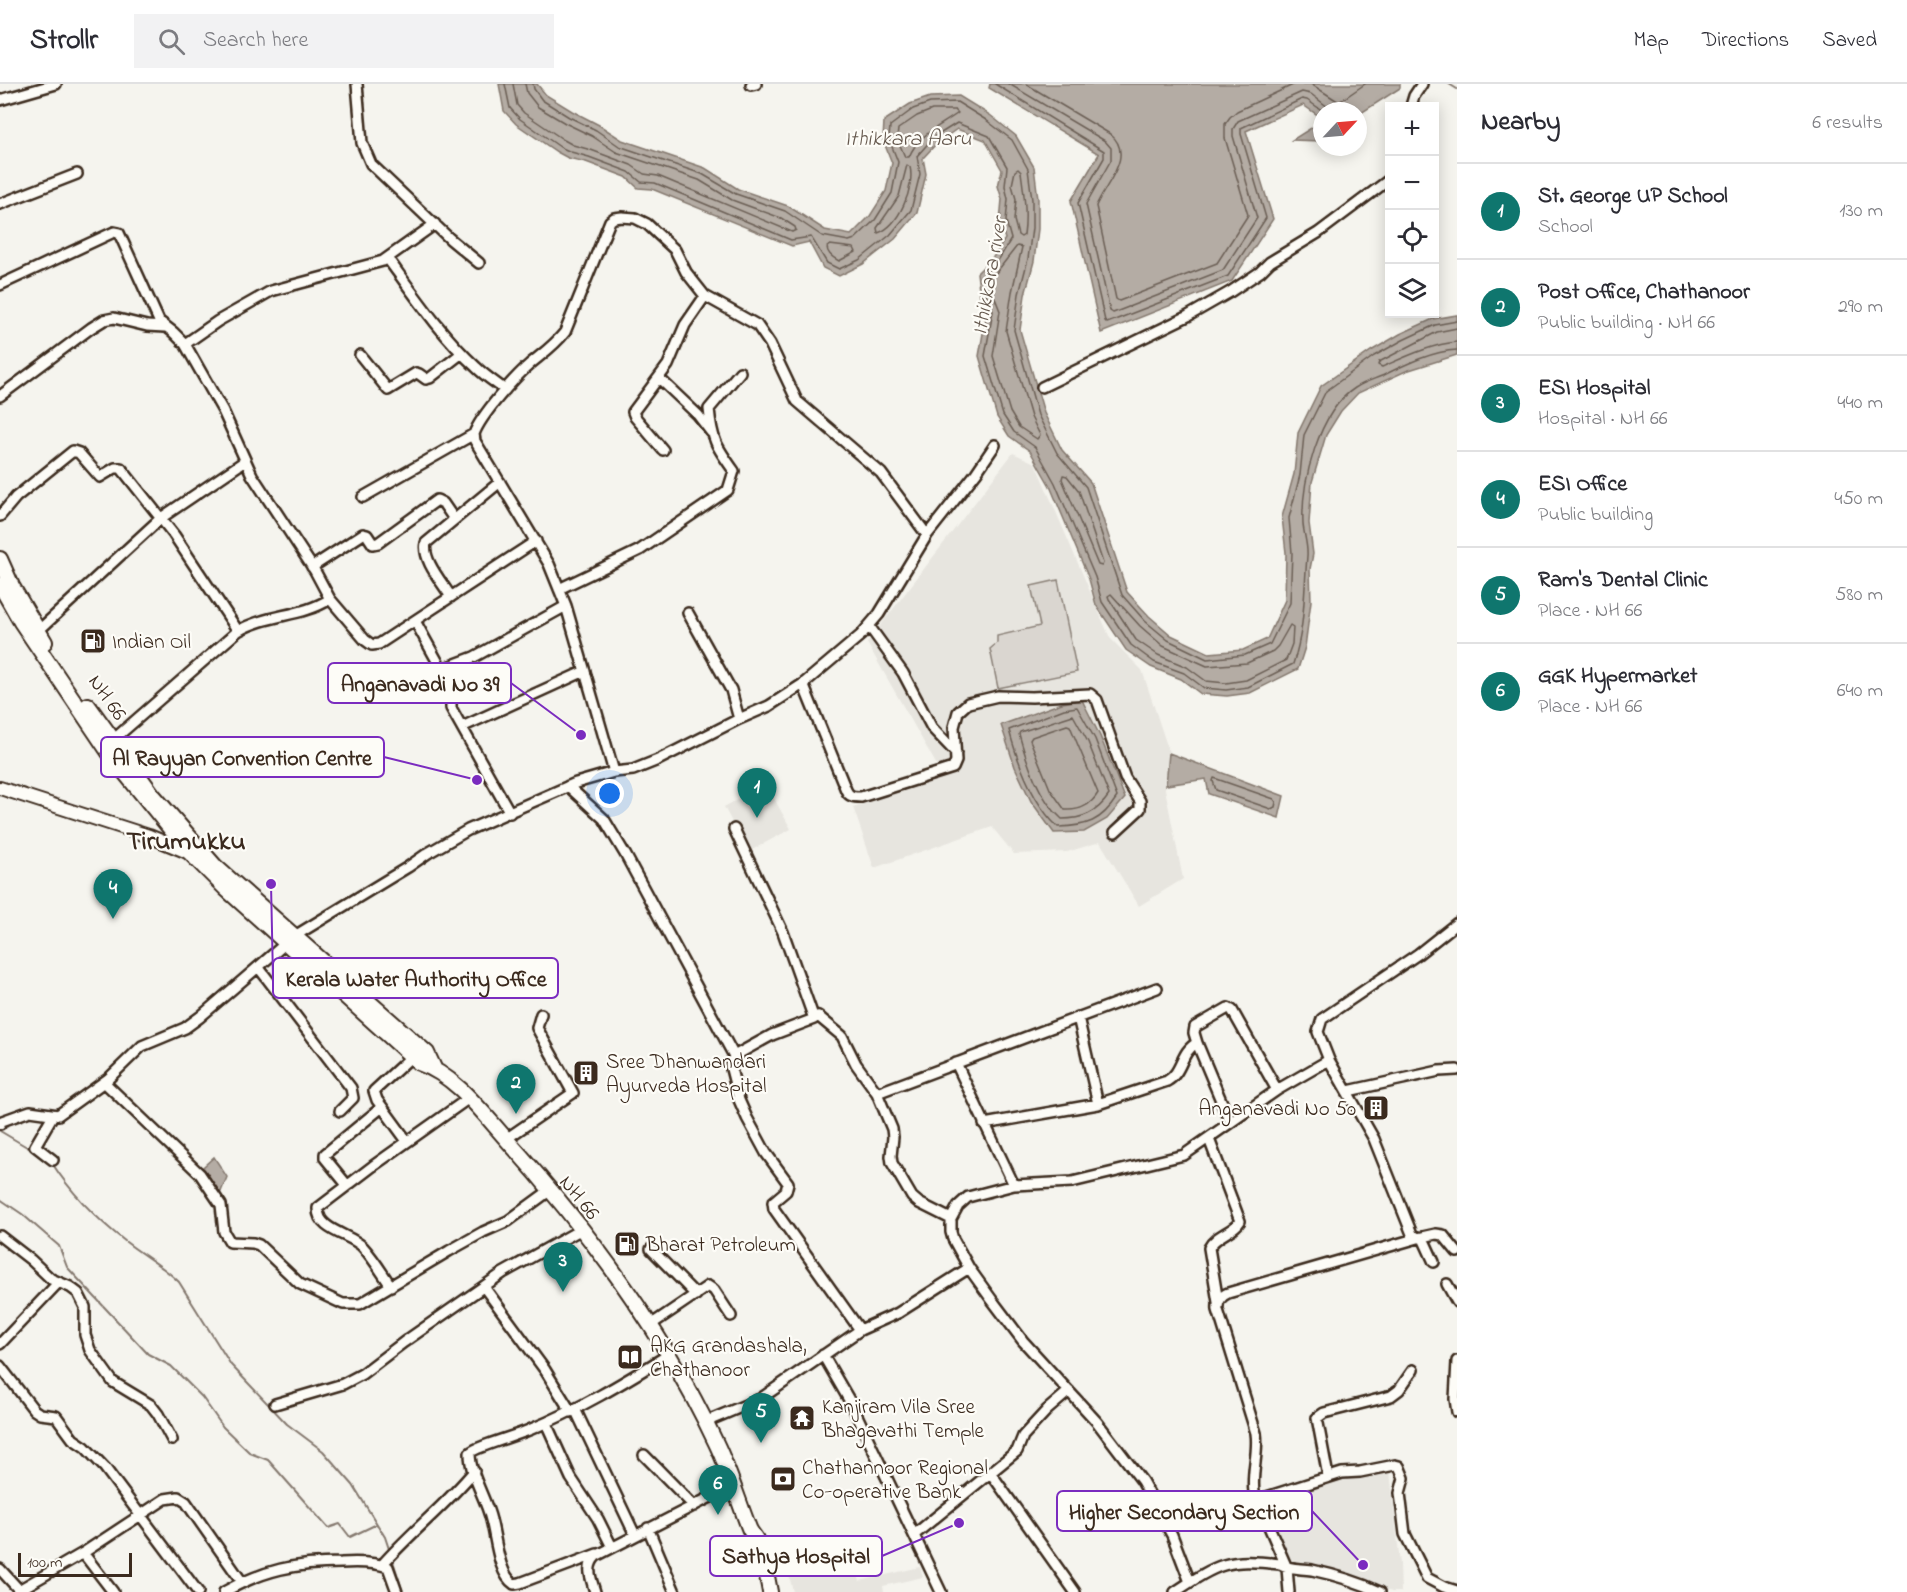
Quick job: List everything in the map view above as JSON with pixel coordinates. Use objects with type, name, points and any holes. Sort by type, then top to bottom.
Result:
[{"type":"highway","name":"NH 66","points":[[0,559],[12,586],[38,631],[112,740],[153,795],[215,866],[290,940],[412,1056],[420,1063],[434,1068],[469,1098],[549,1191],[620,1283],[668,1355],[705,1422],[734,1485],[750,1530],[758,1542],[770,1592]]},
{"type":"highway","name":"NH 66","points":[[1,587],[40,651],[112,756],[190,853],[225,888],[427,1053],[434,1068]]},
{"type":"highway","name":"NH 66","points":[[750,1530],[750,1544],[761,1592]]},
{"type":"main road","points":[[0,788],[149,836],[190,853]]},
{"type":"main road","points":[[149,836],[169,828]]},
{"type":"street","points":[[0,100],[56,84]]},
{"type":"street","points":[[357,84],[362,143],[375,170],[479,262]]},
{"type":"street","points":[[1412,102],[1422,84]]},
{"type":"street","points":[[0,204],[77,174]]},
{"type":"street","points":[[1042,387],[1188,316],[1230,292],[1260,272],[1270,261],[1318,233],[1385,182]]},
{"type":"street","points":[[363,497],[474,434],[479,424],[517,376],[554,345],[565,332],[610,221],[614,218],[635,219],[656,231],[675,250],[686,272],[705,296],[758,325],[764,332],[797,400],[881,473],[927,535]]},
{"type":"street","points":[[184,344],[218,321],[271,291],[388,259],[435,224]]},
{"type":"street","points":[[0,285],[117,232],[159,322],[184,344],[224,411],[252,475],[312,567],[330,599],[364,640],[374,646],[536,541]]},
{"type":"street","points":[[388,259],[412,292],[476,368],[505,390]]},
{"type":"street","points":[[663,450],[633,415],[668,364],[685,325],[705,296]]},
{"type":"street","points":[[0,396],[104,320],[114,318],[147,326],[168,328]]},
{"type":"street","points":[[360,355],[388,390],[416,373],[426,379],[430,378],[462,352]]},
{"type":"street","points":[[559,589],[640,550],[728,490],[734,471],[715,445],[711,432],[709,409],[740,372]]},
{"type":"street","points":[[659,378],[698,415],[711,432]]},
{"type":"street","points":[[474,434],[475,441],[549,564],[566,606],[614,772]]},
{"type":"street","points":[[1,1122],[30,1111],[58,1115],[104,1082],[142,1046],[185,1028],[290,940],[468,830],[568,786],[614,772],[633,770],[658,760],[769,706],[803,684],[869,626],[896,589],[927,535],[995,445]]},
{"type":"street","points":[[0,516],[16,497],[68,454],[76,451],[100,477],[115,468],[121,468],[174,535],[238,632]]},
{"type":"street","points":[[38,631],[161,518],[245,461]]},
{"type":"street","points":[[451,597],[428,559],[425,548],[429,538],[500,482]]},
{"type":"street","points":[[312,567],[363,534],[367,535],[373,544],[378,543],[437,500],[441,501],[454,519]]},
{"type":"street","points":[[112,740],[238,632],[255,622],[316,607],[330,599]]},
{"type":"street","points":[[442,669],[474,657],[566,606]]},
{"type":"street","points":[[688,614],[731,690],[739,719]]},
{"type":"street","points":[[415,621],[453,690],[451,708],[510,813]]},
{"type":"street","points":[[869,626],[903,673],[932,728],[956,753]]},
{"type":"street","points":[[462,727],[585,670]]},
{"type":"street","points":[[803,684],[846,790],[850,796],[861,797],[950,770],[955,765],[956,716],[960,709],[968,703],[998,696],[1090,694],[1097,700],[1125,778],[1140,801],[1140,809],[1115,832]]},
{"type":"street","points":[[568,786],[606,822],[734,1056]]},
{"type":"street","points":[[734,829],[783,932],[814,1019]]},
{"type":"street","points":[[1434,1262],[1421,1238],[1411,1231],[1374,1140],[1348,1090],[1329,1060],[1318,1032],[1322,1019],[1418,954],[1457,923]]},
{"type":"street","points":[[259,968],[351,1088],[353,1098],[340,1112]]},
{"type":"street","points":[[877,1093],[1157,988]]},
{"type":"street","points":[[1230,1122],[1197,1043],[1195,1027],[1231,1009],[1277,1090]]},
{"type":"street","points":[[506,1139],[573,1093],[537,1028],[541,1014]]},
{"type":"street","points":[[860,1330],[774,1209],[773,1202],[786,1191],[788,1183],[766,1153],[739,1100],[730,1065],[734,1056],[772,1035],[818,1016],[842,1036],[856,1064],[877,1093],[892,1129],[891,1156],[895,1170],[912,1197],[951,1219]]},
{"type":"street","points":[[1078,1017],[1098,1104]]},
{"type":"street","points":[[984,1124],[1098,1104],[1172,1079],[1187,1049],[1197,1043]]},
{"type":"street","points":[[407,1142],[382,1107],[375,1095],[375,1089],[412,1056]]},
{"type":"street","points":[[1190,1582],[1172,1535],[1142,1481],[1097,1422],[1023,1341],[969,1268],[953,1239],[951,1219],[958,1206],[969,1197],[1014,1185],[1072,1182],[1184,1155],[1277,1090],[1329,1060]]},
{"type":"street","points":[[956,1063],[1014,1185]]},
{"type":"street","points":[[1348,1090],[1439,1071],[1457,1070]]},
{"type":"street","points":[[104,1082],[200,1174],[221,1205],[224,1232],[230,1242],[259,1245],[300,1284],[343,1304],[360,1304],[483,1232],[508,1221],[549,1191]]},
{"type":"street","points":[[391,1286],[357,1241],[326,1224],[318,1211],[321,1205],[347,1185],[469,1098]]},
{"type":"street","points":[[347,1185],[325,1158],[325,1154],[382,1107]]},
{"type":"street","points":[[53,1115],[35,1146],[53,1160]]},
{"type":"street","points":[[1209,1139],[1240,1218],[1238,1225],[1218,1237],[1209,1248],[1218,1310],[1257,1433],[1252,1482],[1257,1500],[1287,1568],[1288,1592]]},
{"type":"street","points":[[276,1404],[343,1384],[362,1374],[503,1273],[580,1230]]},
{"type":"street","points":[[1218,1302],[1228,1293],[1436,1234],[1443,1235],[1457,1252]]},
{"type":"street","points":[[0,1236],[31,1260],[45,1275],[75,1289],[82,1299],[87,1314],[86,1341],[113,1382],[151,1405],[172,1440]]},
{"type":"street","points":[[651,1249],[696,1295]]},
{"type":"street","points":[[705,1422],[760,1399],[860,1330],[898,1313],[969,1268]]},
{"type":"street","points":[[0,1344],[58,1283]]},
{"type":"street","points":[[1446,1284],[1457,1302]]},
{"type":"street","points":[[649,1326],[708,1286],[731,1316]]},
{"type":"street","points":[[484,1287],[573,1410],[635,1535]]},
{"type":"street","points":[[668,1355],[596,1399],[509,1439],[471,1450],[470,1458],[491,1518],[509,1581],[514,1584],[597,1554],[734,1485]]},
{"type":"street","points":[[823,1355],[852,1405],[941,1592]]},
{"type":"street","points":[[1457,1360],[1457,1412]]},
{"type":"street","points":[[0,1366],[34,1410],[40,1414],[56,1416],[73,1439],[85,1447],[105,1468],[198,1592]]},
{"type":"street","points":[[1328,1476],[1317,1418],[1324,1413],[1391,1396],[1399,1390],[1413,1370]]},
{"type":"street","points":[[914,1535],[1017,1451],[1023,1436],[1047,1410],[1069,1391]]},
{"type":"street","points":[[546,1423],[570,1478],[598,1519],[612,1547]]},
{"type":"street","points":[[644,1455],[694,1506]]},
{"type":"street","points":[[1257,1500],[1328,1476],[1399,1466],[1404,1478],[1400,1493],[1405,1534],[1427,1578],[1457,1591]]},
{"type":"street","points":[[382,1565],[458,1490],[474,1471]]},
{"type":"street","points":[[990,1472],[1072,1591]]},
{"type":"street","points":[[0,1569],[20,1591],[165,1499],[178,1497],[183,1499],[242,1582]]},
{"type":"street","points":[[648,1528],[675,1592]]},
{"type":"street","points":[[83,1553],[110,1589],[99,1592]]},
{"type":"street","points":[[595,1592],[588,1566],[597,1554]]},
{"type":"street","points":[[1175,1592],[1212,1568],[1235,1561],[1281,1564],[1287,1568],[1312,1570],[1380,1592]]},
{"type":"street","points":[[224,1592],[242,1582],[276,1569],[310,1563],[382,1565],[389,1568],[397,1592]]},
{"type":"shaded area","points":[[1013,453],[1035,463],[1110,638],[1142,670],[1171,758],[1165,789],[1183,879],[1139,906],[1100,842],[1067,852],[1014,854],[992,827],[874,868],[853,807],[938,777],[939,769],[867,643]]},
{"type":"shaded area","points":[[1058,580],[1077,672],[998,688],[990,649],[997,643],[997,636],[1040,626],[1031,586]]},
{"type":"shaded area","points":[[766,784],[791,829],[748,852],[724,807]]},
{"type":"shaded area","points":[[1390,1471],[1401,1592],[1392,1592],[1329,1571],[1286,1561],[1262,1502],[1345,1475]]},
{"type":"shaded area","points":[[850,1551],[860,1581],[920,1567],[923,1577],[883,1586],[884,1592],[793,1592],[788,1571]]},
{"type":"water","name":"Ithikkara Aaru","points":[[499,84],[537,84],[546,95],[622,140],[705,168],[738,189],[788,206],[825,230],[851,235],[870,216],[886,191],[892,163],[883,140],[884,121],[910,104],[930,97],[959,96],[990,115],[1016,136],[1034,167],[1038,199],[1038,229],[1020,330],[1044,413],[1062,450],[1091,483],[1127,592],[1171,635],[1209,653],[1243,650],[1267,639],[1285,600],[1286,553],[1282,517],[1294,474],[1298,433],[1321,386],[1371,351],[1400,334],[1433,319],[1457,315],[1457,355],[1406,371],[1358,393],[1341,411],[1326,435],[1312,482],[1309,523],[1313,554],[1310,569],[1311,601],[1305,647],[1298,669],[1250,693],[1227,696],[1201,694],[1181,679],[1151,667],[1126,650],[1096,605],[1089,579],[1050,486],[1030,451],[1009,436],[997,417],[979,356],[987,311],[980,297],[977,273],[994,256],[1005,239],[1000,222],[1002,199],[998,186],[1002,170],[985,140],[957,129],[937,143],[923,158],[926,174],[917,213],[895,239],[863,264],[839,276],[823,268],[809,242],[792,246],[652,189],[638,188],[626,177],[586,162],[568,158],[516,124],[504,111]]},
{"type":"water","points":[[990,84],[1400,84],[1400,88],[1367,109],[1367,102],[1313,102],[1313,112],[1303,105],[1246,131],[1273,219],[1232,281],[1101,333],[1071,201],[1099,154],[989,88]]},
{"type":"water","points":[[1313,127],[1313,141],[1292,140]]},
{"type":"water","points":[[1082,700],[1100,736],[1125,798],[1107,819],[1084,832],[1054,833],[1031,801],[1015,767],[1001,725],[1062,703]]},
{"type":"water","points":[[1169,753],[1284,796],[1279,818],[1209,794],[1206,779],[1166,785]]},
{"type":"water","points":[[214,1157],[227,1177],[220,1194],[203,1167]]},
{"type":"waterway","points":[[1449,84],[1457,89]]},
{"type":"waterway","points":[[0,1131],[37,1153]]},
{"type":"waterway","points":[[52,1163],[76,1195],[105,1225],[179,1282],[231,1365],[287,1424],[323,1451],[353,1485],[385,1537],[390,1552]]},
{"type":"waterway","points":[[0,1199],[22,1214],[59,1246],[67,1267],[148,1354],[171,1366],[202,1397],[223,1427],[250,1453],[268,1460],[328,1528],[340,1524],[350,1537],[377,1524]]},
{"type":"waterway","points":[[392,1558],[403,1592]]},
{"type":"place","name":"Indian Oil","points":[[93,641]]},
{"type":"place","name":"Anganavadi No 39","points":[[581,735]]},
{"type":"place","name":"Al Rayyan Convention Centre","points":[[477,780]]},
{"type":"place","name":"St. George UP School","points":[[757,818]]},
{"type":"place","name":"Kerala Water Authority Office","points":[[271,884]]},
{"type":"place","name":"ESI Office","points":[[113,919]]},
{"type":"place","name":"Sree Dhanwandari Ayurveda Hospital","points":[[586,1073]]},
{"type":"place","name":"Anganavadi No 50","points":[[1376,1108]]},
{"type":"place","name":"Post Office, Chathanoor","points":[[516,1114]]},
{"type":"place","name":"Bharat Petroleum","points":[[627,1244]]},
{"type":"place","name":"ESI Hospital","points":[[563,1292]]},
{"type":"place","name":"AKG Grandashala, Chathanoor","points":[[630,1357]]},
{"type":"place","name":"Kanjiram Vila Sree Bhagavathi Temple","points":[[802,1418]]},
{"type":"place","name":"Ram's Dental Clinic","points":[[761,1443]]},
{"type":"place","name":"Chathannoor Regional Co-operative Bank","points":[[783,1479]]},
{"type":"place","name":"GGK Hypermarket","points":[[718,1515]]},
{"type":"place","name":"Sathya Hospital","points":[[959,1523]]},
{"type":"place","name":"Higher Secondary Section","points":[[1363,1565]]},
{"type":"district","name":"Tirumukku","points":[[186,840]]},
{"type":"water label","name":"Ithikkara river","points":[[988,276]]}]
